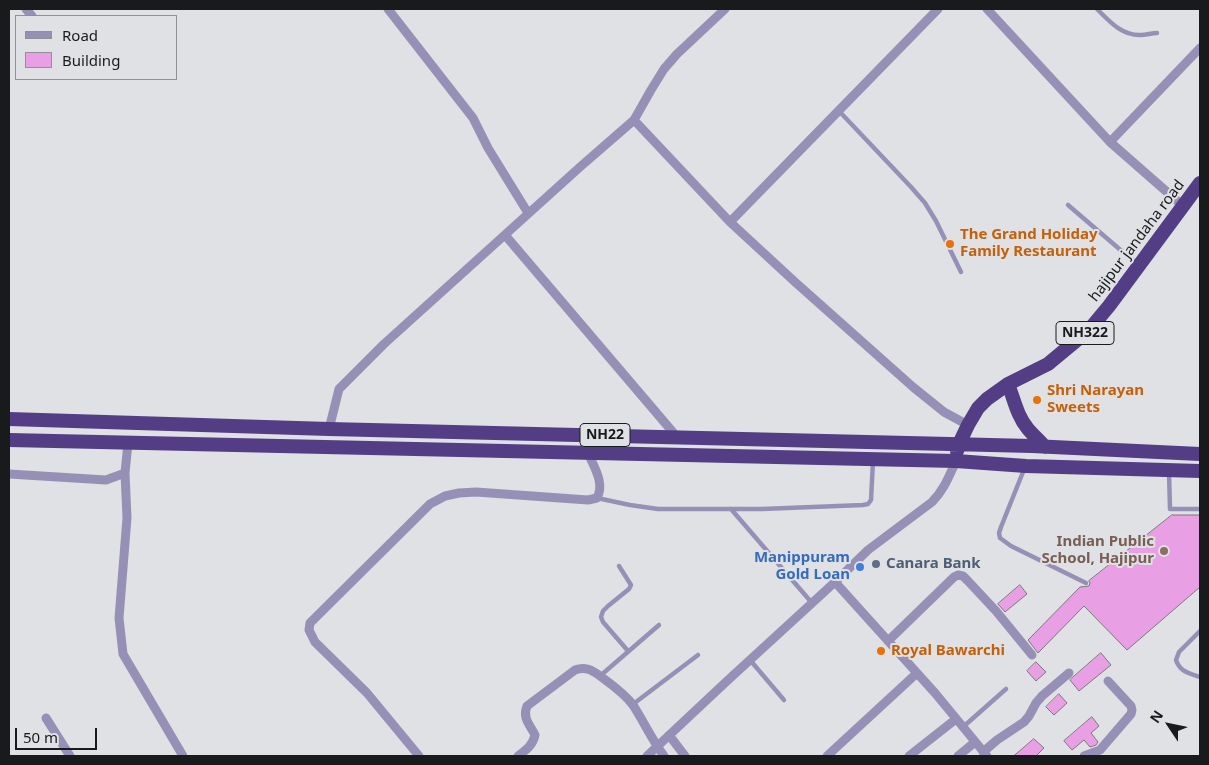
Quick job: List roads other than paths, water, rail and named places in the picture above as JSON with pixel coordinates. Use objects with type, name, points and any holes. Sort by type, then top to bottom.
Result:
[{"type":"highway","name":"hajipur jandaha road","points":[[956,461],[959,444],[978,408],[1008,384],[1048,364],[1089,330],[1200,183]]},
{"type":"highway","points":[[1008,384],[1022,421],[1028,430],[1045,446]]},
{"type":"highway","name":"NH22","points":[[9,419],[329,429],[1045,446],[1200,454]]},
{"type":"highway","name":"NH22","points":[[9,440],[956,461],[1026,466],[1200,471]]},
{"type":"street","points":[[388,9],[473,118],[488,148],[528,213]]},
{"type":"street","points":[[329,429],[339,389],[384,344],[634,120],[664,69],[677,54],[725,9]]},
{"type":"street","points":[[730,222],[938,9]]},
{"type":"street","points":[[987,9],[1110,142],[1183,206]]},
{"type":"street","points":[[1110,142],[1200,48]]},
{"type":"street","points":[[634,120],[730,222],[906,382],[944,412],[968,425]]},
{"type":"street","points":[[504,235],[677,437]]},
{"type":"street","points":[[128,443],[125,472],[127,518],[119,618],[123,654],[183,756]]},
{"type":"street","points":[[419,756],[367,693],[315,642],[309,630],[310,623],[430,504],[445,496],[476,492],[588,500],[597,498],[600,492],[600,483],[588,453]]},
{"type":"street","points":[[647,756],[876,543],[940,495],[956,461]]},
{"type":"street","points":[[9,474],[106,480],[125,472]]},
{"type":"street","points":[[888,641],[958,575],[963,576],[1032,655]]},
{"type":"street","points":[[835,582],[917,673],[985,754],[1008,732],[1024,722],[1042,696],[1068,673]]},
{"type":"street","points":[[518,756],[530,747],[534,741],[535,735],[526,720],[525,712],[527,706],[575,670],[581,668],[588,669],[615,686],[632,705],[664,756]]},
{"type":"street","points":[[827,756],[917,673]]},
{"type":"street","points":[[1084,756],[1100,750],[1132,710],[1127,701],[1108,681]]},
{"type":"street","points":[[46,718],[70,756]]},
{"type":"street","points":[[909,756],[956,718]]},
{"type":"street","points":[[669,735],[684,756]]},
{"type":"street","points":[[958,756],[975,742]]},
{"type":"lane","points":[[1097,9],[1114,26],[1127,33],[1140,35],[1157,33]]},
{"type":"lane","points":[[838,110],[925,203],[961,272]]},
{"type":"lane","points":[[1068,205],[1139,266]]},
{"type":"lane","points":[[597,498],[658,509],[863,506],[871,500],[873,459]]},
{"type":"lane","points":[[1026,466],[1000,527],[1000,538],[1011,546],[1086,583]]},
{"type":"lane","points":[[1170,470],[1170,509],[1200,509]]},
{"type":"lane","points":[[731,509],[812,603]]},
{"type":"lane","points":[[619,566],[630,585],[628,590],[603,612],[601,617],[603,622],[628,651]]},
{"type":"lane","points":[[600,676],[658,625]]},
{"type":"lane","points":[[1200,631],[1179,652],[1176,660],[1178,667],[1185,672],[1200,677]]},
{"type":"lane","points":[[632,705],[698,655]]},
{"type":"lane","points":[[750,660],[784,700]]},
{"type":"lane","points":[[963,727],[1006,689]]},
{"type":"place","name":"The Grand Holiday Family Restaurant","points":[[950,244]]},
{"type":"place","name":"Shri Narayan Sweets","points":[[1037,400]]},
{"type":"place","name":"Indian Public School, Hajipur","points":[[1164,551]]},
{"type":"place","name":"Canara Bank","points":[[876,564]]},
{"type":"place","name":"Manippuram Gold Loan","points":[[860,567]]},
{"type":"place","name":"Royal Bawarchi","points":[[881,651]]}]
